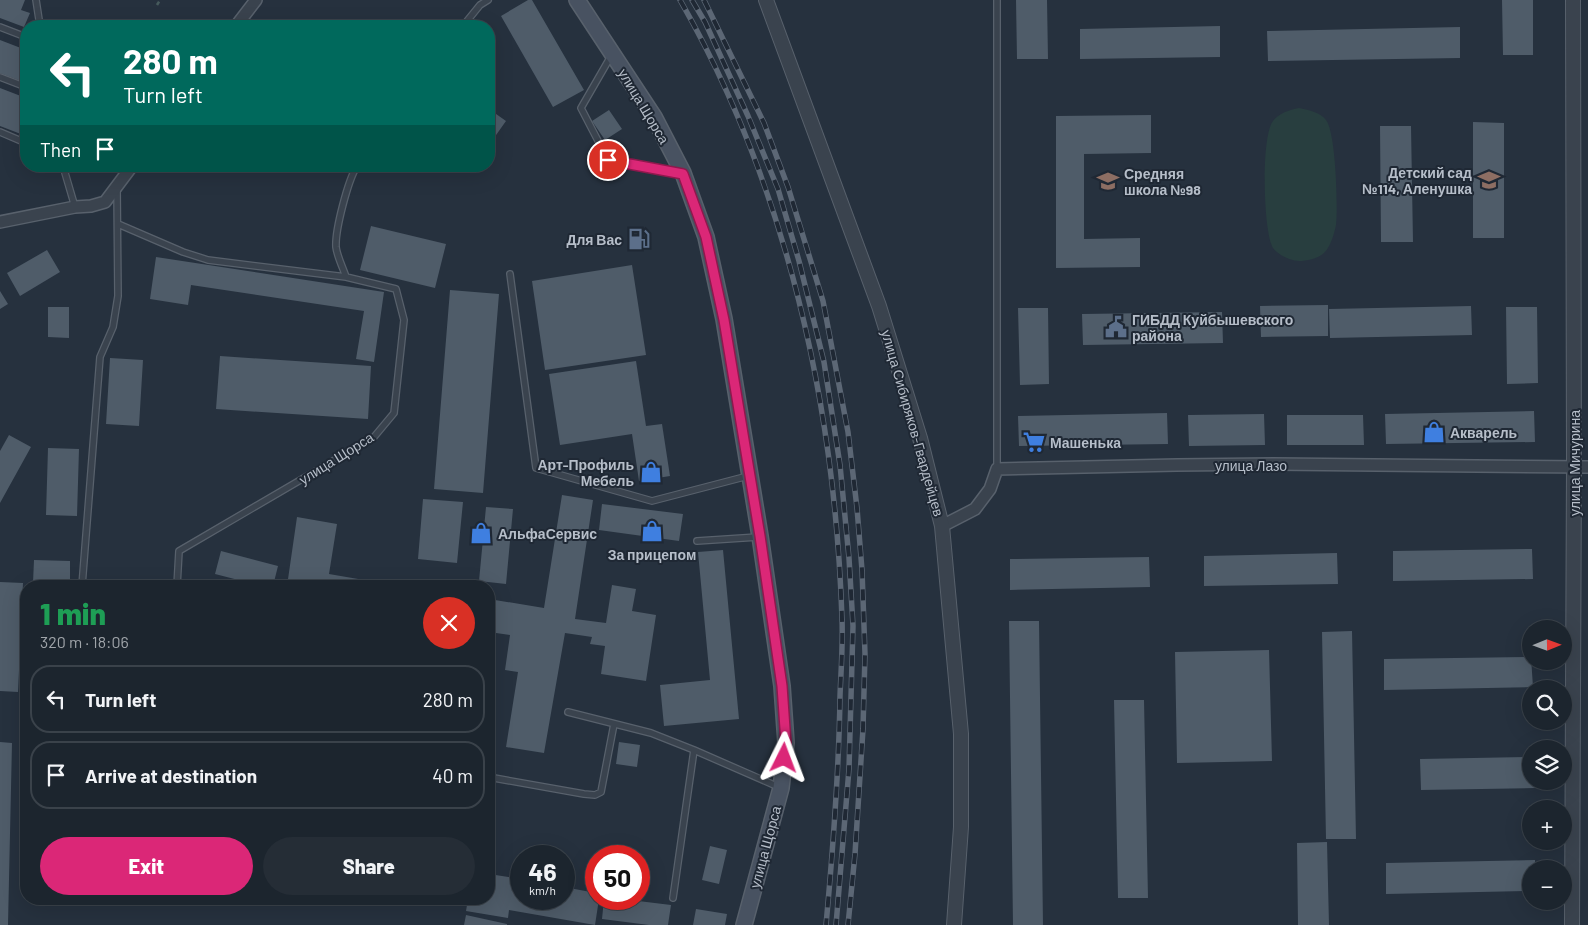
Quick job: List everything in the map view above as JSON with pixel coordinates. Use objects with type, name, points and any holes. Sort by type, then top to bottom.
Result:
[{"type":"main road","name":"улица Щорса","points":[[577,0],[654,117],[683,174],[706,237],[724,320],[760,536],[782,686],[786,743],[781,788],[744,925]]},
{"type":"street","points":[[241,20],[256,0]]},
{"type":"street","name":"улица Сибиряков-Гвардейцев","points":[[766,0],[879,306],[920,438],[942,526],[962,734],[961,827],[954,925]]},
{"type":"street","name":"улица Мичурина","points":[[1572,925],[1581,467],[1573,0]]},
{"type":"street","points":[[0,222],[105,202],[128,172]]},
{"type":"street","name":"улица Лазо","points":[[997,469],[1187,465],[1581,467]]},
{"type":"street","points":[[942,526],[975,509],[990,489],[997,469]]},
{"type":"lane","points":[[36,0],[39,20]]},
{"type":"lane","points":[[467,20],[480,5],[488,0]]},
{"type":"lane","points":[[997,0],[997,469]]},
{"type":"lane","points":[[0,27],[20,34]]},
{"type":"lane","points":[[612,54],[581,108],[608,160],[683,174]]},
{"type":"lane","points":[[0,77],[20,85]]},
{"type":"lane","points":[[0,132],[20,140]]},
{"type":"lane","points":[[65,172],[75,207]]},
{"type":"lane","points":[[118,224],[183,252],[208,260],[346,277],[336,247],[342,212],[354,172]]},
{"type":"lane","points":[[82,580],[100,357],[113,327],[118,296],[117,187]]},
{"type":"lane","points":[[510,274],[536,468],[652,501],[750,476]]},
{"type":"lane","name":"улица Щорса","points":[[177,580],[179,551],[374,438],[394,413],[404,320],[396,289],[346,277]]},
{"type":"lane","points":[[697,541],[760,536]]},
{"type":"lane","points":[[568,712],[651,733],[781,788]]},
{"type":"lane","points":[[495,778],[595,795],[601,792],[614,724]]},
{"type":"lane","points":[[673,898],[694,750]]},
{"type":"path","points":[[157,5],[160,0]]},
{"type":"green space","points":[[1299,108],[1321,115],[1329,127],[1334,154],[1337,204],[1336,225],[1329,247],[1322,255],[1316,258],[1299,261],[1285,257],[1273,248],[1265,204],[1265,163],[1269,130],[1273,121],[1285,112]]},
{"type":"building","points":[[0,0],[25,0],[21,10],[30,13],[27,20],[20,20],[20,26],[0,18]]},
{"type":"building","points":[[528,0],[532,0],[584,90],[553,107],[501,16]]},
{"type":"building","points":[[1016,0],[1047,0],[1048,59],[1017,59]]},
{"type":"building","points":[[1502,0],[1533,0],[1533,55],[1503,55]]},
{"type":"building","points":[[1220,26],[1220,57],[1080,59],[1080,29]]},
{"type":"building","points":[[1460,27],[1460,58],[1268,61],[1267,31]]},
{"type":"building","points":[[0,40],[20,48],[20,81],[0,73]]},
{"type":"building","points":[[0,88],[20,96],[20,134],[0,126]]},
{"type":"building","points":[[609,110],[622,129],[605,140],[592,121]]},
{"type":"building","points":[[495,113],[506,121],[495,137]]},
{"type":"building","name":"Средняя школа №98","points":[[1151,115],[1151,153],[1084,154],[1084,239],[1140,238],[1140,267],[1056,268],[1056,116]]},
{"type":"building","name":"Детский сад №114, Аленушка","points":[[1473,122],[1504,123],[1504,238],[1473,238]]},
{"type":"building","points":[[1380,126],[1411,126],[1413,242],[1381,242]]},
{"type":"building","points":[[371,226],[446,244],[435,288],[360,270]]},
{"type":"building","points":[[47,250],[60,272],[20,296],[7,273]]},
{"type":"building","points":[[156,257],[384,292],[374,362],[356,359],[364,311],[191,285],[188,305],[150,299]]},
{"type":"building","points":[[632,265],[646,355],[545,370],[532,281]]},
{"type":"building","points":[[450,290],[499,294],[483,493],[434,489]]},
{"type":"building","points":[[0,291],[8,304],[0,309]]},
{"type":"building","points":[[1328,305],[1328,336],[1261,337],[1260,306]]},
{"type":"building","points":[[1471,306],[1472,335],[1330,338],[1329,309]]},
{"type":"building","points":[[48,307],[69,307],[69,338],[48,337]]},
{"type":"building","points":[[1506,307],[1537,307],[1538,383],[1507,384]]},
{"type":"building","points":[[1018,308],[1048,308],[1049,384],[1020,385]]},
{"type":"building","points":[[1222,312],[1223,343],[1083,345],[1082,314]]},
{"type":"building","points":[[220,356],[371,366],[368,419],[216,409]]},
{"type":"building","points":[[110,358],[143,360],[139,426],[106,424]]},
{"type":"building","points":[[636,361],[646,426],[662,424],[670,476],[639,481],[632,434],[560,445],[549,374]]},
{"type":"building","points":[[1534,411],[1535,442],[1386,444],[1385,414]]},
{"type":"building","points":[[1167,413],[1168,444],[1019,446],[1018,416]]},
{"type":"building","points":[[1264,414],[1265,445],[1189,446],[1188,415]]},
{"type":"building","points":[[1287,415],[1363,415],[1364,445],[1287,445]]},
{"type":"building","points":[[9,435],[31,447],[0,503],[0,451]]},
{"type":"building","points":[[48,448],[79,449],[77,516],[46,515]]},
{"type":"building","points":[[562,495],[593,500],[575,619],[606,623],[612,585],[636,589],[632,611],[656,615],[646,681],[601,674],[605,646],[590,644],[592,637],[565,633],[544,753],[506,747],[518,672],[505,670],[510,635],[495,633],[495,600],[544,608]]},
{"type":"building","points":[[423,499],[463,502],[457,563],[418,559]]},
{"type":"building","points":[[602,504],[683,514],[679,541],[599,530]]},
{"type":"building","points":[[486,507],[513,509],[506,584],[495,583],[495,580],[479,580]]},
{"type":"building","points":[[297,517],[337,524],[329,574],[364,580],[288,580]]},
{"type":"building","points":[[1532,549],[1533,579],[1393,581],[1393,551]]},
{"type":"building","points":[[723,550],[739,719],[664,726],[660,685],[710,680],[698,552]]},
{"type":"building","points":[[221,551],[278,566],[274,580],[238,580],[215,574]]},
{"type":"building","points":[[1337,553],[1338,584],[1204,586],[1204,556]]},
{"type":"building","points":[[1149,557],[1150,587],[1010,590],[1010,559]]},
{"type":"building","points":[[34,560],[70,561],[70,580],[33,580]]},
{"type":"building","points":[[0,582],[20,583],[18,692],[0,691]]},
{"type":"building","points":[[1009,621],[1039,621],[1043,925],[1013,925]]},
{"type":"building","points":[[1352,631],[1356,839],[1326,839],[1322,632]]},
{"type":"building","points":[[1269,650],[1272,761],[1177,763],[1175,652]]},
{"type":"building","points":[[1522,657],[1522,670],[1532,670],[1533,680],[1522,680],[1522,687],[1384,690],[1384,659]]},
{"type":"building","points":[[1114,700],[1144,700],[1148,898],[1118,898]]},
{"type":"building","points":[[0,742],[12,743],[8,925],[0,925]]},
{"type":"building","points":[[619,742],[640,745],[637,767],[616,764]]},
{"type":"building","points":[[1522,757],[1522,788],[1421,790],[1420,759]]},
{"type":"building","points":[[1327,842],[1329,925],[1298,925],[1297,843]]},
{"type":"building","points":[[710,846],[727,850],[719,884],[702,880]]},
{"type":"building","points":[[1522,860],[1522,891],[1386,894],[1386,863]]},
{"type":"building","points":[[495,875],[510,877],[510,910],[575,910],[575,889],[585,891],[585,910],[597,910],[595,925],[509,910],[508,918],[466,911],[467,905],[495,905]]},
{"type":"building","points":[[650,902],[671,905],[668,925],[649,925],[602,919],[603,910],[650,910]]},
{"type":"building","points":[[696,909],[727,914],[725,925],[693,925]]},
{"type":"building","points":[[466,915],[507,924],[507,925],[464,925]]},
{"type":"railway","points":[[680,0],[717,72],[749,146],[776,222],[799,299],[816,378],[829,458],[837,539],[842,638],[837,782],[826,925]]},
{"type":"railway","points":[[692,0],[705,22],[748,116],[778,189],[799,261],[824,362],[840,465],[853,626],[849,769],[836,925]]},
{"type":"railway","points":[[704,0],[764,123],[788,187],[823,301],[848,432],[862,570],[865,654],[863,729],[855,854],[848,925]]},
{"type":"place","name":"Детский сад №114, Аленушка","points":[[1489,180]]},
{"type":"place","name":"Средняя школа №98","points":[[1108,181]]},
{"type":"place","name":"Для Вас","points":[[639,239]]},
{"type":"place","name":"ГИБДД Куйбышевского района","points":[[1116,327]]},
{"type":"place","name":"Акварель","points":[[1434,432]]},
{"type":"place","name":"Машенька","points":[[1034,442]]},
{"type":"place","name":"Арт-Профиль Мебель","points":[[651,472]]},
{"type":"place","name":"За прицепом","points":[[652,531]]},
{"type":"place","name":"АльфаСервис","points":[[481,533]]},
{"type":"route","points":[[608,160],[683,174],[706,237],[724,320],[763,555],[782,686],[786,743],[784,758]]}]
